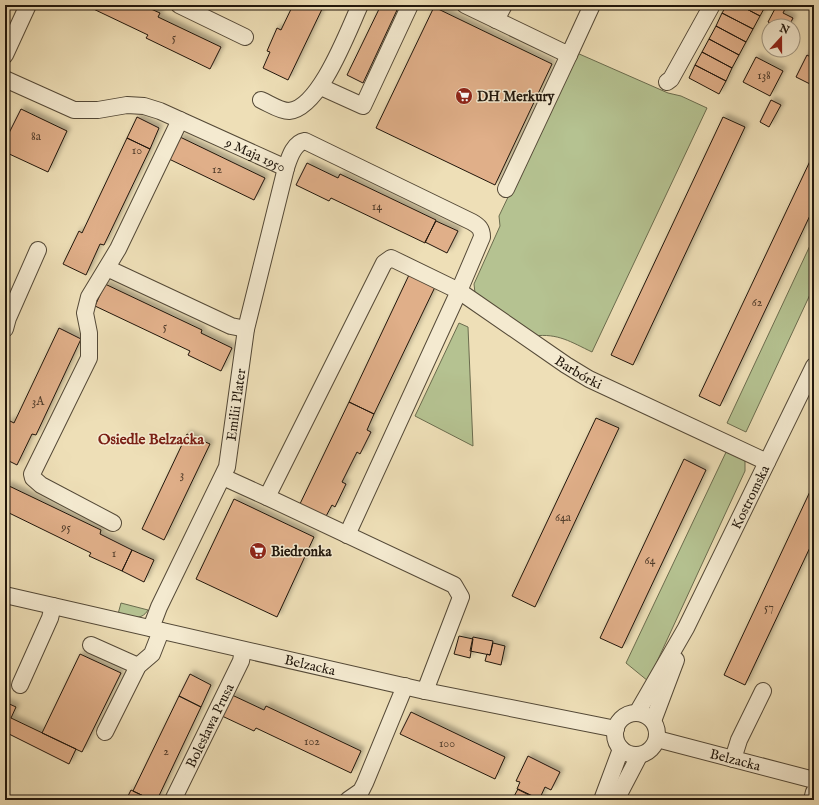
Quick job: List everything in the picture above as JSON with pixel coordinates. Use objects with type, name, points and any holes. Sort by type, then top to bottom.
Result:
[{"type":"street","points":[[5,55],[28,5]]},
{"type":"street","points":[[179,5],[244,37]]},
{"type":"street","points":[[261,100],[282,110],[293,110],[307,103],[321,86],[360,5]]},
{"type":"street","points":[[321,86],[363,106],[410,5]]},
{"type":"street","points":[[466,5],[568,55]]},
{"type":"street","points":[[496,20],[504,5]]},
{"type":"street","points":[[506,189],[592,5]]},
{"type":"street","points":[[667,82],[671,79],[712,5]]},
{"type":"street","name":"9 Maja 1950","points":[[5,79],[74,110],[98,110],[126,105],[144,106],[180,120],[286,168],[298,144],[305,141],[479,226],[482,230],[480,245],[459,292]]},
{"type":"street","points":[[113,523],[41,485],[33,478],[32,474],[89,358],[89,339],[85,309],[91,292],[107,268],[180,120]]},
{"type":"street","name":"Emilii Plater","points":[[138,666],[152,654],[159,607],[222,477],[229,458],[246,329],[286,168]]},
{"type":"street","points":[[5,329],[8,318],[38,250]]},
{"type":"street","name":"Barbórki","points":[[267,497],[384,263],[390,258],[459,292],[589,379],[767,462]]},
{"type":"street","points":[[107,268],[231,326],[246,329]]},
{"type":"street","points":[[347,535],[459,292]]},
{"type":"street","name":"Kostromska","points":[[637,713],[686,628],[814,366]]},
{"type":"street","points":[[222,477],[454,585],[461,597],[425,691]]},
{"type":"street","name":"Belzacka","points":[[5,595],[425,691],[616,729]]},
{"type":"street","points":[[20,685],[50,618],[53,606]]},
{"type":"street","name":"Kostromska","points":[[653,721],[686,628]]},
{"type":"street","points":[[91,645],[138,666],[105,732]]},
{"type":"street","name":"Bolesława Prusa","points":[[173,800],[241,661],[244,650]]},
{"type":"street","points":[[348,800],[361,791],[405,686]]},
{"type":"street","points":[[733,759],[739,740],[763,691]]},
{"type":"street","points":[[616,800],[639,756],[652,748],[657,739],[657,730],[653,721],[646,715],[637,713],[623,717],[616,729],[616,740],[621,749],[629,754],[639,756]]},
{"type":"street","name":"Belzacka","points":[[657,739],[814,780]]},
{"type":"street","points":[[602,800],[621,749]]},
{"type":"street","points":[[812,800],[814,792]]},
{"type":"green space","points":[[577,53],[668,93],[681,96],[707,108],[592,352],[557,337],[543,335],[534,336],[475,293],[474,284],[500,226],[499,216]]},
{"type":"green space","points":[[814,237],[814,286],[746,432],[727,423]]},
{"type":"green space","points":[[459,323],[468,327],[473,446],[415,416]]},
{"type":"green space","points":[[728,448],[745,460],[745,471],[648,681],[626,663]]},
{"type":"green space","points":[[121,603],[148,610],[145,614],[138,617],[118,614]]},
{"type":"building","points":[[85,5],[142,5],[160,13],[158,17],[221,47],[210,69],[146,38],[148,35]]},
{"type":"building","points":[[293,5],[324,5],[288,80],[263,68],[270,52],[267,51],[277,28],[281,30]]},
{"type":"building","points":[[381,5],[387,5],[397,10],[363,83],[347,75]]},
{"type":"building","points":[[727,5],[739,5],[760,16],[753,29],[722,13]]},
{"type":"building","points":[[739,5],[766,5],[760,16]]},
{"type":"building","points":[[777,5],[785,9],[783,13],[793,18],[770,18]]},
{"type":"building","name":"DH Merkury","points":[[434,7],[552,64],[495,185],[376,128]]},
{"type":"building","points":[[722,13],[753,29],[746,42],[716,26]]},
{"type":"building","points":[[716,26],[746,42],[739,55],[709,39]]},
{"type":"building","points":[[709,39],[739,55],[732,68],[702,52]]},
{"type":"building","points":[[702,52],[732,68],[726,81],[695,65]]},
{"type":"building","points":[[807,55],[814,59],[814,86],[796,77]]},
{"type":"building","points":[[756,57],[783,71],[770,96],[743,82]]},
{"type":"building","points":[[695,65],[726,81],[719,94],[689,78]]},
{"type":"building","points":[[771,100],[781,105],[769,127],[760,122]]},
{"type":"building","points":[[21,109],[67,131],[48,172],[5,152],[5,141]]},
{"type":"building","points":[[137,117],[159,128],[150,149],[127,138]]},
{"type":"building","points":[[723,117],[745,127],[633,365],[611,355]]},
{"type":"building","points":[[180,137],[265,178],[254,200],[169,159]]},
{"type":"building","points":[[127,138],[150,149],[104,245],[100,244],[86,275],[63,264],[79,231],[82,233]]},
{"type":"building","points":[[811,159],[814,160],[814,207],[720,406],[699,396]]},
{"type":"building","points":[[307,163],[338,178],[340,174],[436,220],[425,243],[331,198],[329,201],[296,185]]},
{"type":"building","points":[[436,221],[458,231],[447,253],[425,242]]},
{"type":"building","points":[[409,275],[435,287],[374,414],[349,402]]},
{"type":"building","points":[[105,284],[202,330],[201,333],[232,348],[221,371],[188,355],[190,351],[95,306]]},
{"type":"building","points":[[59,328],[81,339],[36,435],[32,434],[17,465],[5,459],[5,433],[10,421],[14,423]]},
{"type":"building","points":[[349,402],[374,414],[367,430],[371,432],[360,454],[357,452],[342,482],[346,484],[335,507],[332,505],[324,520],[298,508]]},
{"type":"building","points":[[596,418],[619,428],[535,607],[512,596]]},
{"type":"building","points":[[187,434],[210,444],[164,540],[142,529]]},
{"type":"building","points":[[684,459],[706,470],[622,648],[600,638]]},
{"type":"building","points":[[814,483],[814,539],[745,685],[724,675]]},
{"type":"building","points":[[7,485],[101,530],[100,534],[132,550],[122,571],[89,556],[91,553],[5,511],[5,490]]},
{"type":"building","name":"Biedronka","points":[[234,499],[314,537],[277,617],[196,579]]},
{"type":"building","points":[[132,550],[154,560],[144,582],[122,571]]},
{"type":"building","points":[[459,636],[473,639],[470,658],[454,654]]},
{"type":"building","points":[[473,637],[493,641],[490,655],[470,651]]},
{"type":"building","points":[[493,643],[505,646],[501,665],[485,661],[487,654],[490,655]]},
{"type":"building","points":[[80,654],[121,673],[82,752],[42,733]]},
{"type":"building","points":[[190,674],[211,685],[201,707],[179,696]]},
{"type":"building","points":[[232,695],[264,710],[266,706],[361,751],[351,773],[256,728],[254,731],[222,716]]},
{"type":"building","points":[[179,696],[201,707],[157,800],[152,800],[133,791]]},
{"type":"building","points":[[5,702],[16,707],[11,718],[76,749],[69,764],[5,732]]},
{"type":"building","points":[[411,712],[505,757],[495,779],[400,734]]},
{"type":"building","points":[[528,756],[560,772],[551,790],[545,787],[539,800],[517,789],[520,782],[516,781]]},
{"type":"building","points":[[518,789],[539,799],[512,800]]},
{"type":"building","points":[[131,790],[133,791],[152,800],[126,800]]},
{"type":"place","name":"DH Merkury","points":[[464,96]]},
{"type":"place","name":"Biedronka","points":[[258,551]]},
{"type":"district","name":"Osiedle Belzacka","points":[[151,439]]}]
